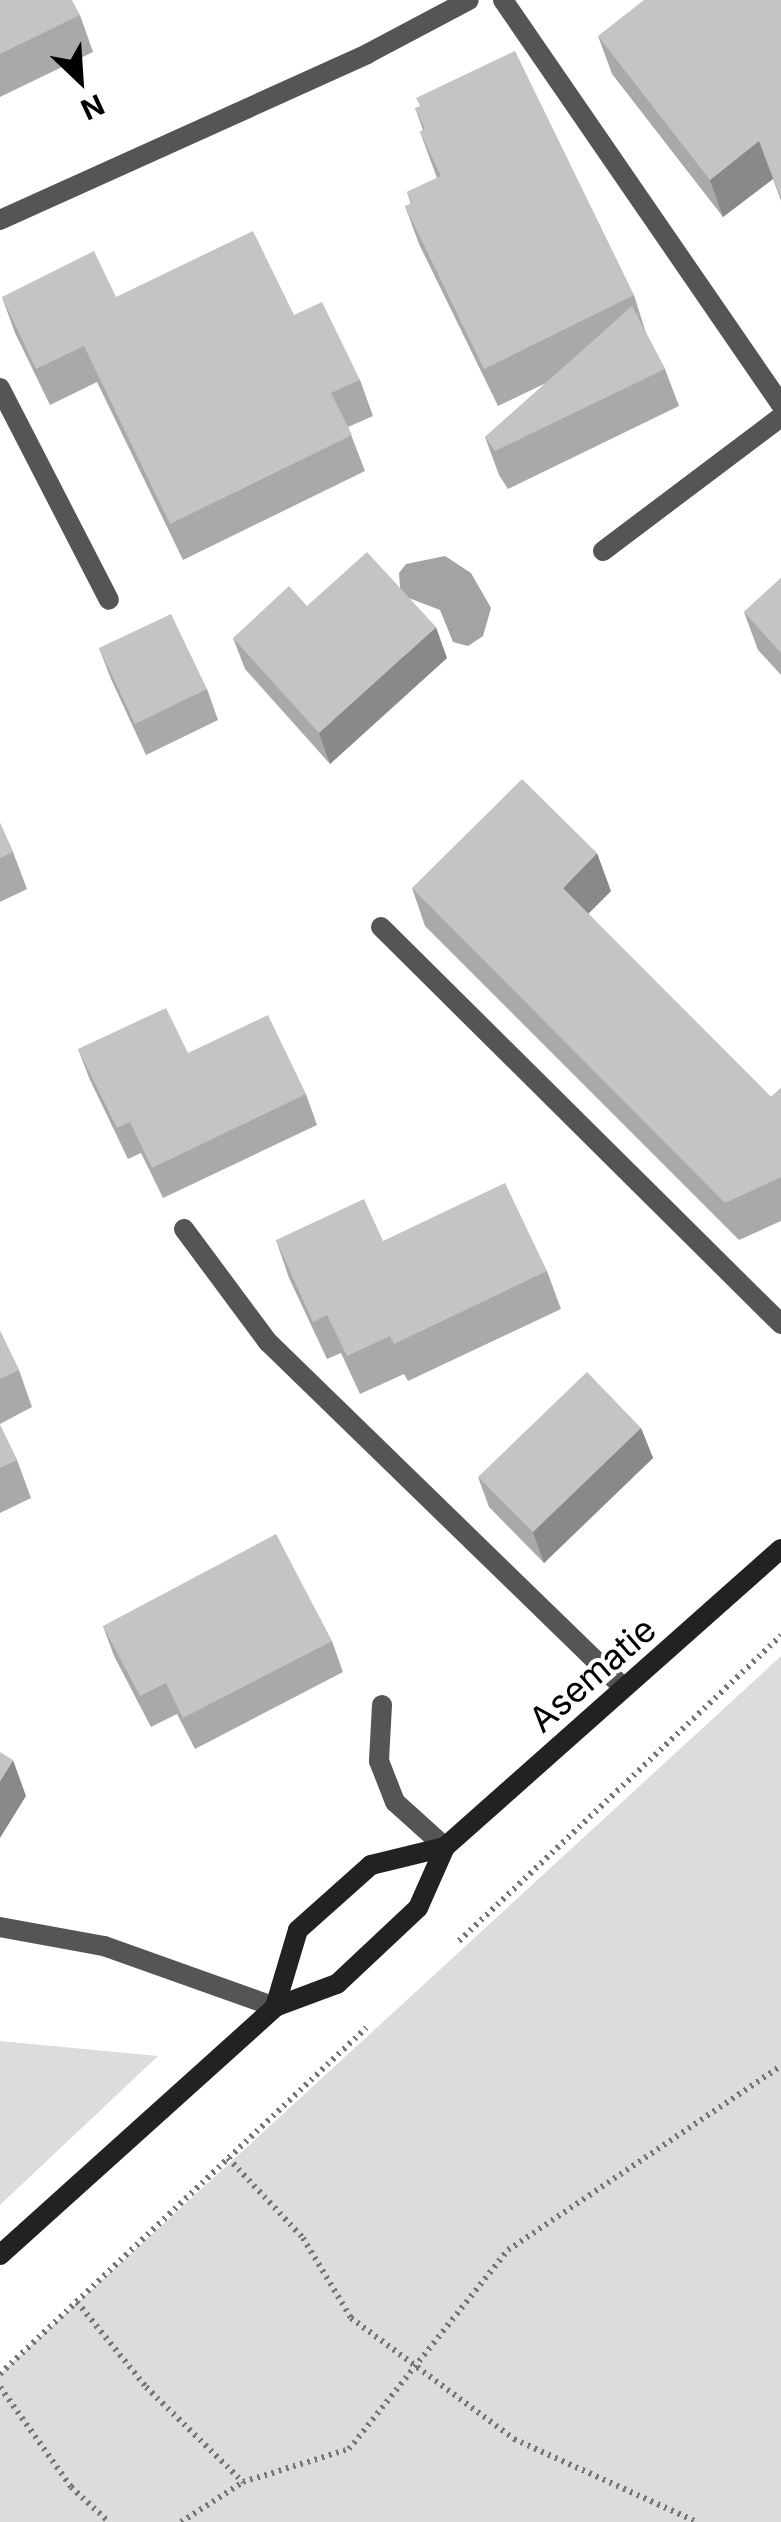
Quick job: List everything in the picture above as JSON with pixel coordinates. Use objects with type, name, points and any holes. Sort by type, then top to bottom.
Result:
[{"type":"street","points":[[0,220],[367,54],[469,0]]},
{"type":"street","points":[[504,0],[781,404]]},
{"type":"street","points":[[0,388],[109,600]]},
{"type":"street","points":[[603,551],[781,417]]},
{"type":"street","points":[[381,927],[781,1324]]},
{"type":"street","points":[[184,1229],[268,1342],[624,1688]]},
{"type":"street","name":"Asematie","points":[[0,2255],[274,2008],[337,1984],[418,1908],[445,1846],[781,1549]]},
{"type":"street","points":[[382,1705],[380,1761],[395,1802],[445,1846]]},
{"type":"street","name":"Asematie","points":[[274,2008],[298,1930],[371,1865],[445,1846]]},
{"type":"street","points":[[0,1926],[104,1946],[274,2008]]},
{"type":"path","points":[[181,2522],[244,2482],[349,2449],[508,2250],[781,2066]]},
{"type":"path","points":[[228,2158],[303,2238],[350,2318],[514,2439],[697,2522]]},
{"type":"path","points":[[76,2302],[146,2387],[244,2482]]},
{"type":"path","points":[[0,2387],[72,2487],[110,2522]]},
{"type":"shaded area","points":[[445,556],[471,573],[491,608],[483,636],[468,646],[453,642],[440,610],[406,597],[400,588],[399,573],[406,564]]},
{"type":"shaded area","points":[[781,1656],[781,2522],[0,2522],[0,2374]]},
{"type":"shaded area","points":[[0,2041],[158,2056],[0,2205]]},
{"type":"building","points":[[0,0],[72,0],[80,15],[0,54]]},
{"type":"building","points":[[644,0],[781,0],[781,198],[759,141],[710,180],[598,36]]},
{"type":"building","points":[[515,51],[634,295],[484,369],[405,206],[412,203],[407,192],[441,176],[420,132],[425,129],[415,108],[420,106],[416,98]]},
{"type":"building","points":[[253,231],[294,315],[322,302],[360,380],[331,393],[352,435],[170,524],[84,346],[36,369],[2,297],[94,251],[116,297]]},
{"type":"building","points":[[632,306],[665,369],[495,451],[485,437]]},
{"type":"building","points":[[367,552],[436,627],[319,733],[233,638],[289,586],[307,606]]},
{"type":"building","points":[[781,578],[781,653],[744,612]]},
{"type":"building","points":[[171,614],[207,689],[135,724],[99,648]]},
{"type":"building","points":[[522,779],[597,853],[563,888],[771,1097],[781,1088],[781,1177],[725,1203],[412,888]]},
{"type":"building","points":[[0,823],[13,852],[0,858]]},
{"type":"building","points":[[166,1008],[188,1053],[268,1015],[306,1094],[152,1168],[130,1122],[117,1128],[78,1049]]},
{"type":"building","points":[[505,1183],[547,1271],[394,1344],[390,1336],[347,1356],[327,1315],[313,1322],[276,1240],[364,1199],[383,1241]]},
{"type":"building","points":[[0,1331],[19,1370],[0,1379]]},
{"type":"building","points":[[587,1372],[641,1428],[533,1532],[478,1477]]},
{"type":"building","points":[[0,1425],[17,1460],[0,1468]]},
{"type":"building","points":[[276,1534],[332,1641],[183,1718],[166,1683],[140,1696],[103,1626]]},
{"type":"building","points":[[0,1752],[13,1760],[0,1781]]}]
